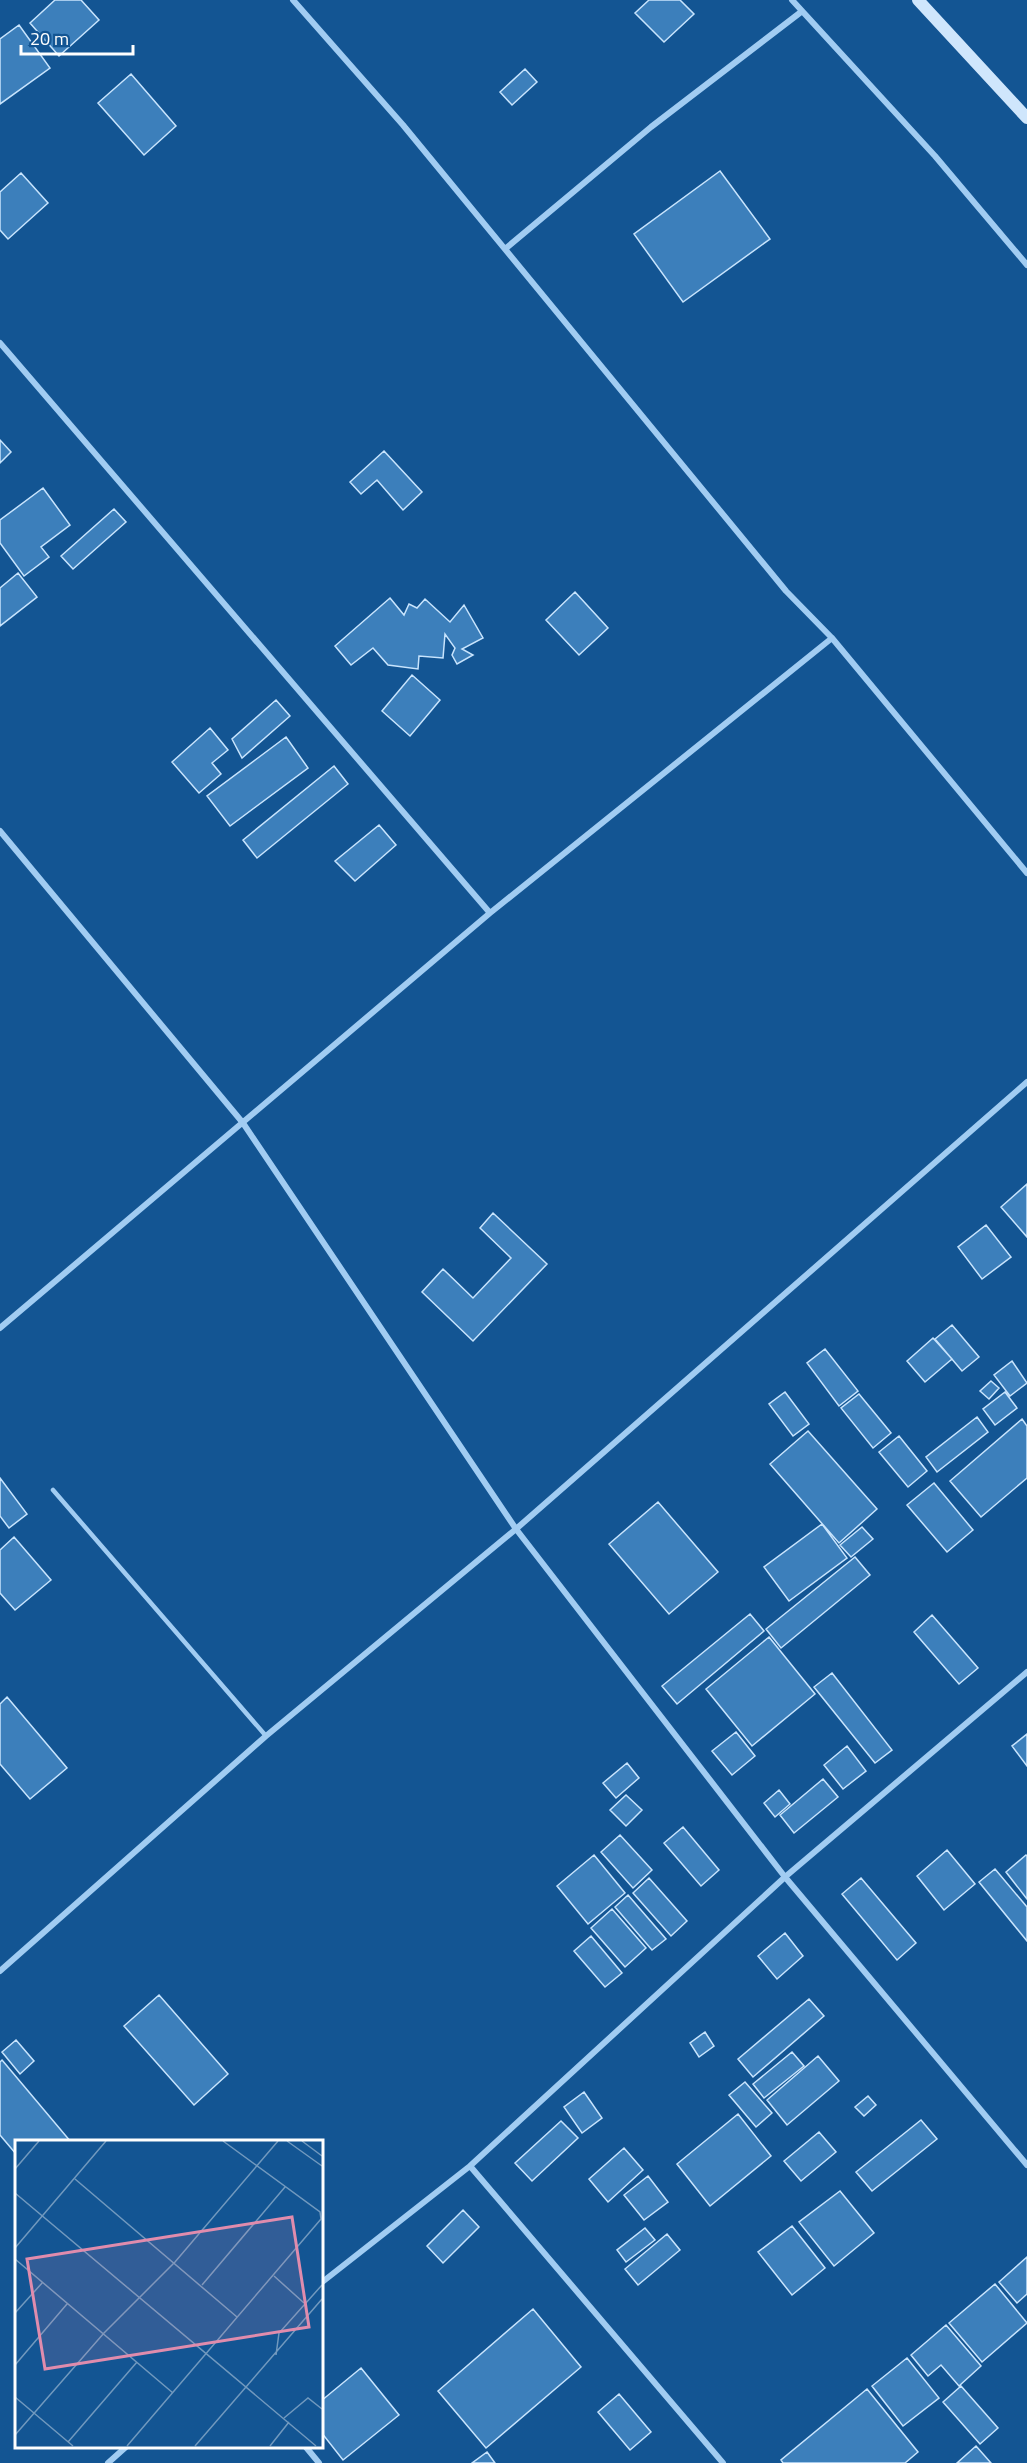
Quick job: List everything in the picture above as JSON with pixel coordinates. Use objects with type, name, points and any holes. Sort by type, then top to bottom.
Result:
[{"type":"street","points":[[293,0],[403,125],[786,591],[832,638],[1027,873]]},
{"type":"street","points":[[792,0],[935,156],[1027,265]]},
{"type":"street","points":[[918,0],[1027,118]]},
{"type":"street","points":[[505,249],[651,127],[801,12]]},
{"type":"street","points":[[0,343],[490,913]]},
{"type":"street","points":[[0,1328],[490,913],[832,638]]},
{"type":"street","points":[[0,831],[243,1123],[516,1529],[785,1877],[1027,2165]]},
{"type":"street","points":[[0,1971],[266,1736],[516,1529],[1027,1082]]},
{"type":"street","points":[[322,2282],[470,2166],[785,1877],[1027,1671]]},
{"type":"street","points":[[470,2166],[723,2463]]},
{"type":"street","points":[[108,2463],[125,2448]]},
{"type":"street","points":[[307,2448],[318,2463]]},
{"type":"lane","points":[[53,1490],[266,1736]]},
{"type":"building","points":[[55,0],[81,0],[99,20],[59,56],[30,23]]},
{"type":"building","points":[[649,0],[680,0],[694,14],[664,42],[635,13]]},
{"type":"building","points":[[19,25],[50,68],[0,104],[0,39]]},
{"type":"building","points":[[525,69],[537,82],[512,105],[500,92]]},
{"type":"building","points":[[131,74],[176,126],[144,155],[98,103]]},
{"type":"building","points":[[720,171],[770,239],[683,302],[634,234]]},
{"type":"building","points":[[21,173],[48,203],[8,239],[0,230],[0,192]]},
{"type":"building","points":[[0,440],[11,452],[0,463]]},
{"type":"building","points":[[384,451],[422,492],[403,510],[377,480],[361,494],[350,482]]},
{"type":"building","points":[[43,488],[70,525],[41,547],[49,557],[24,576],[0,543],[0,520]]},
{"type":"building","points":[[114,509],[126,522],[73,569],[61,556]]},
{"type":"building","points":[[18,573],[37,597],[0,626],[0,588]]},
{"type":"building","points":[[575,592],[608,628],[579,655],[546,620]]},
{"type":"building","points":[[390,598],[404,615],[409,604],[417,608],[425,599],[450,622],[464,605],[483,638],[462,649],[473,655],[457,664],[452,655],[455,648],[445,634],[443,658],[419,656],[418,669],[388,665],[373,648],[351,665],[335,646]]},
{"type":"building","points":[[412,675],[440,700],[410,736],[382,711]]},
{"type":"building","points":[[276,700],[290,716],[242,758],[232,739]]},
{"type":"building","points":[[210,728],[228,750],[212,763],[221,774],[199,793],[172,762]]},
{"type":"building","points":[[286,737],[308,768],[230,826],[207,796]]},
{"type":"building","points":[[334,766],[348,784],[257,858],[243,840]]},
{"type":"building","points":[[379,825],[396,845],[355,881],[335,861]]},
{"type":"building","points":[[1027,1184],[1027,1237],[1001,1207]]},
{"type":"building","points":[[493,1213],[547,1264],[473,1341],[422,1292],[443,1269],[473,1298],[511,1258],[480,1228]]},
{"type":"building","points":[[986,1225],[1011,1257],[982,1279],[958,1247]]},
{"type":"building","points":[[952,1325],[979,1357],[962,1371],[935,1339]]},
{"type":"building","points":[[933,1338],[952,1359],[925,1382],[907,1361]]},
{"type":"building","points":[[825,1349],[858,1391],[839,1406],[807,1363]]},
{"type":"building","points":[[1012,1361],[1027,1383],[1010,1396],[994,1375]]},
{"type":"building","points":[[991,1381],[999,1388],[989,1399],[980,1391]]},
{"type":"building","points":[[785,1392],[809,1424],[793,1436],[769,1404]]},
{"type":"building","points":[[1005,1392],[1017,1408],[995,1425],[983,1409]]},
{"type":"building","points":[[859,1394],[891,1433],[873,1448],[841,1408]]},
{"type":"building","points":[[977,1417],[988,1432],[937,1472],[926,1457]]},
{"type":"building","points":[[1022,1419],[1027,1426],[1027,1478],[981,1517],[950,1481]]},
{"type":"building","points":[[808,1431],[877,1509],[839,1543],[770,1464]]},
{"type":"building","points":[[899,1436],[927,1471],[908,1487],[879,1452]]},
{"type":"building","points":[[0,1478],[27,1514],[9,1528],[0,1516]]},
{"type":"building","points":[[934,1483],[973,1530],[947,1552],[907,1505]]},
{"type":"building","points":[[658,1502],[718,1572],[669,1614],[609,1544]]},
{"type":"building","points":[[822,1524],[847,1558],[789,1601],[764,1567]]},
{"type":"building","points":[[862,1527],[873,1539],[851,1557],[840,1545]]},
{"type":"building","points":[[14,1537],[51,1580],[15,1610],[0,1593],[0,1550]]},
{"type":"building","points":[[855,1557],[870,1575],[781,1648],[766,1629]]},
{"type":"building","points":[[750,1614],[764,1631],[677,1704],[662,1686]]},
{"type":"building","points":[[932,1615],[978,1668],[959,1684],[914,1632]]},
{"type":"building","points":[[769,1637],[815,1694],[752,1746],[706,1689]]},
{"type":"building","points":[[832,1673],[892,1750],[875,1763],[814,1687]]},
{"type":"building","points":[[7,1697],[67,1768],[30,1799],[0,1764],[0,1704]]},
{"type":"building","points":[[736,1732],[755,1756],[732,1775],[712,1751]]},
{"type":"building","points":[[1027,1734],[1027,1766],[1012,1746]]},
{"type":"building","points":[[847,1746],[866,1771],[843,1789],[824,1765]]},
{"type":"building","points":[[627,1763],[639,1778],[616,1798],[603,1783]]},
{"type":"building","points":[[823,1779],[838,1797],[794,1833],[780,1815]]},
{"type":"building","points":[[779,1790],[790,1804],[775,1817],[764,1803]]},
{"type":"building","points":[[626,1795],[642,1810],[626,1826],[610,1810]]},
{"type":"building","points":[[683,1827],[719,1870],[701,1886],[664,1843]]},
{"type":"building","points":[[620,1835],[652,1870],[633,1888],[601,1852]]},
{"type":"building","points":[[947,1850],[975,1884],[944,1910],[917,1876]]},
{"type":"building","points":[[594,1855],[625,1893],[588,1924],[557,1886]]},
{"type":"building","points":[[1027,1856],[1027,1899],[1006,1872]]},
{"type":"building","points":[[995,1869],[1027,1907],[1027,1941],[979,1882]]},
{"type":"building","points":[[649,1878],[687,1921],[671,1936],[633,1893]]},
{"type":"building","points":[[861,1878],[916,1943],[897,1960],[842,1894]]},
{"type":"building","points":[[628,1895],[666,1939],[652,1950],[615,1907]]},
{"type":"building","points":[[612,1909],[646,1948],[625,1967],[591,1928]]},
{"type":"building","points":[[785,1933],[803,1956],[777,1979],[758,1956]]},
{"type":"building","points":[[591,1936],[622,1973],[605,1987],[574,1951]]},
{"type":"building","points":[[159,1995],[228,2074],[194,2105],[124,2026]]},
{"type":"building","points":[[809,1999],[824,2016],[753,2077],[738,2059]]},
{"type":"building","points":[[705,2032],[714,2046],[699,2057],[690,2043]]},
{"type":"building","points":[[16,2040],[34,2061],[20,2074],[2,2052]]},
{"type":"building","points":[[792,2052],[804,2066],[764,2098],[753,2084]]},
{"type":"building","points":[[818,2056],[839,2081],[787,2125],[767,2100]]},
{"type":"building","points":[[2,2060],[69,2140],[15,2140],[15,2153],[0,2135],[0,2062]]},
{"type":"building","points":[[745,2082],[772,2113],[756,2127],[729,2095]]},
{"type":"building","points":[[584,2092],[602,2118],[582,2133],[564,2107]]},
{"type":"building","points":[[868,2096],[876,2105],[864,2116],[855,2107]]},
{"type":"building","points":[[738,2114],[771,2156],[710,2206],[677,2164]]},
{"type":"building","points":[[921,2120],[937,2139],[872,2191],[856,2172]]},
{"type":"building","points":[[561,2121],[578,2138],[532,2181],[515,2163]]},
{"type":"building","points":[[819,2132],[836,2152],[801,2181],[784,2161]]},
{"type":"building","points":[[624,2148],[643,2170],[608,2202],[589,2179]]},
{"type":"building","points":[[648,2176],[668,2202],[644,2220],[624,2195]]},
{"type":"building","points":[[840,2191],[874,2233],[834,2266],[799,2222]]},
{"type":"building","points":[[463,2210],[479,2227],[443,2263],[427,2246]]},
{"type":"building","points":[[792,2226],[825,2268],[792,2295],[758,2252]]},
{"type":"building","points":[[645,2228],[655,2240],[626,2262],[617,2250]]},
{"type":"building","points":[[667,2234],[680,2250],[638,2285],[625,2269]]},
{"type":"building","points":[[1027,2257],[1027,2294],[1017,2303],[999,2282]]},
{"type":"building","points":[[995,2284],[1027,2323],[982,2362],[949,2323]]},
{"type":"building","points":[[533,2309],[581,2367],[486,2448],[438,2391]]},
{"type":"building","points":[[946,2325],[981,2366],[959,2386],[941,2365],[928,2376],[911,2355]]},
{"type":"building","points":[[907,2358],[939,2398],[903,2426],[872,2386]]},
{"type":"building","points":[[361,2368],[399,2415],[343,2460],[322,2433],[322,2400]]},
{"type":"building","points":[[961,2386],[998,2428],[980,2444],[943,2402]]},
{"type":"building","points":[[867,2389],[918,2452],[905,2463],[783,2463],[781,2460]]},
{"type":"building","points":[[619,2394],[651,2432],[630,2450],[598,2412]]},
{"type":"building","points":[[976,2446],[991,2463],[957,2463]]},
{"type":"building","points":[[487,2452],[495,2463],[472,2463]]}]
